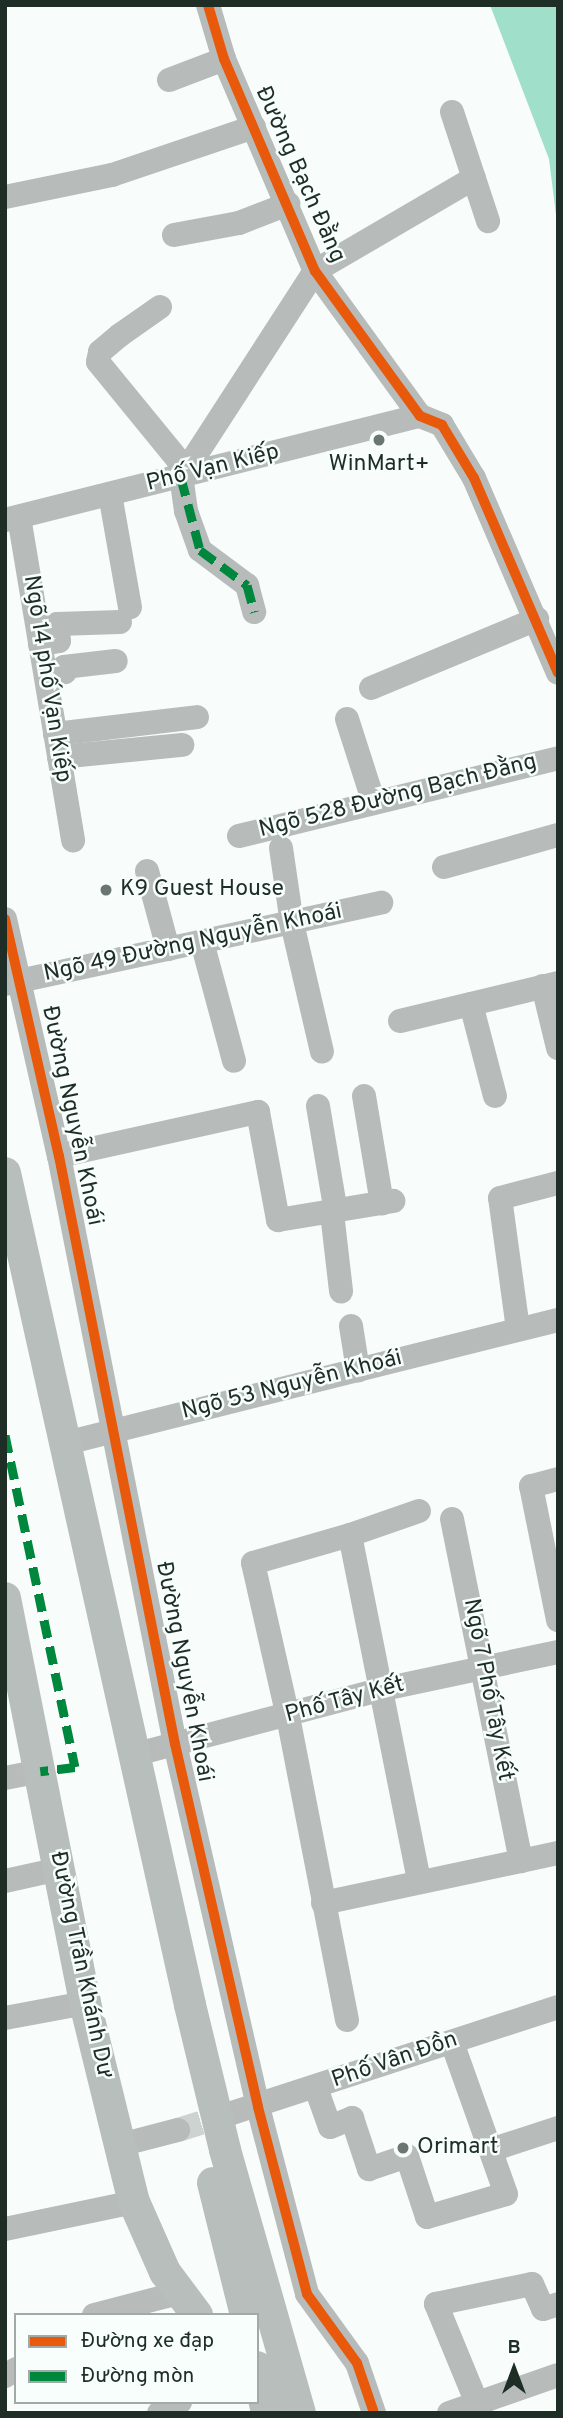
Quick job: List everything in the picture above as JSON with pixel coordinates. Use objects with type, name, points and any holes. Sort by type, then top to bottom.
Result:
[{"type":"main road","points":[[5,1173],[133,1755],[225,2150],[297,2401]]},
{"type":"main road","points":[[5,1267],[158,1956],[246,2313]]},
{"type":"main road","name":"Đường Trần Khánh Dư","points":[[5,1598],[85,2003],[134,2202],[181,2308]]},
{"type":"main road","points":[[259,2375],[297,2401]]},
{"type":"main road","points":[[259,2378],[267,2413]]},
{"type":"street","name":"Đường Bạch Đằng","points":[[208,5],[224,59],[315,271],[420,416],[442,425],[474,478],[558,673]]},
{"type":"street","points":[[169,80],[224,59]]},
{"type":"street","points":[[453,112],[488,221]]},
{"type":"street","points":[[5,197],[112,175],[254,127]]},
{"type":"street","points":[[181,478],[315,271],[474,178]]},
{"type":"street","points":[[174,235],[239,223],[288,204]]},
{"type":"street","points":[[160,307],[120,335],[97,358],[178,461],[186,511],[201,550],[247,585],[254,612]]},
{"type":"street","name":"Phố Vạn Kiếp","points":[[12,519],[420,416]]},
{"type":"street","points":[[40,644],[59,641],[57,624],[125,615],[110,495]]},
{"type":"street","name":"Ngõ 14 phố Vạn Kiếp","points":[[12,519],[46,675],[73,841]]},
{"type":"street","points":[[371,688],[537,619]]},
{"type":"street","points":[[46,675],[65,672],[64,667],[117,661]]},
{"type":"street","points":[[57,746],[197,717]]},
{"type":"street","points":[[348,719],[374,803]]},
{"type":"street","points":[[57,746],[182,745]]},
{"type":"street","name":"Ngõ 528 Đường Bạch Đằng","points":[[239,836],[558,758]]},
{"type":"street","points":[[444,867],[558,835]]},
{"type":"street","points":[[281,848],[292,923],[322,1052]]},
{"type":"street","points":[[147,871],[168,949]]},
{"type":"street","name":"Ngõ 49 Đường Nguyễn Khoái","points":[[13,982],[381,903]]},
{"type":"street","name":"Đường Nguyễn Khoái","points":[[5,919],[13,982],[59,1156],[116,1430],[175,1744],[258,2107],[311,2305],[357,2363],[374,2413]]},
{"type":"street","points":[[202,942],[234,1061]]},
{"type":"street","points":[[400,1021],[550,984],[558,1048]]},
{"type":"street","points":[[471,1004],[495,1096]]},
{"type":"street","points":[[59,1156],[258,1112],[278,1220],[387,1203],[364,1096]]},
{"type":"street","points":[[318,1106],[334,1213],[341,1291]]},
{"type":"street","points":[[518,1329],[500,1198],[558,1183]]},
{"type":"street","name":"Ngõ 53 Nguyễn Khoái","points":[[66,1443],[558,1320]]},
{"type":"street","points":[[351,1325],[358,1370]]},
{"type":"street","points":[[558,1479],[531,1486],[558,1620]]},
{"type":"street","points":[[347,2020],[288,1717],[253,1563],[350,1535],[419,1511]]},
{"type":"street","name":"Ngõ 7 Phố Tây Kết","points":[[452,1519],[521,1861]]},
{"type":"street","points":[[350,1535],[419,1880]]},
{"type":"street","name":"Phố Tây Kết","points":[[133,1755],[288,1717],[379,1690],[558,1652]]},
{"type":"street","points":[[5,1778],[40,1771]]},
{"type":"street","points":[[323,1903],[419,1880],[558,1853]]},
{"type":"street","points":[[5,1881],[59,1869]]},
{"type":"street","points":[[5,2018],[85,2003]]},
{"type":"street","name":"Phố Vân Đồn","points":[[232,2113],[258,2107],[558,2007]]},
{"type":"street","points":[[316,2088],[330,2127],[352,2118],[369,2169],[407,2156],[427,2217],[506,2194],[452,2042]]},
{"type":"street","points":[[491,2150],[558,2128]]},
{"type":"street","points":[[120,2145],[178,2130]]},
{"type":"street","points":[[5,2230],[134,2202]]},
{"type":"street","points":[[479,2407],[436,2304],[532,2284],[543,2309],[558,2304]]},
{"type":"street","points":[[119,2313],[181,2308]]},
{"type":"street","points":[[355,2413],[357,2363]]},
{"type":"street","points":[[449,2413],[479,2407],[558,2375]]},
{"type":"street","points":[[159,2413],[176,2404]]},
{"type":"shaded area","points":[[490,5],[558,5],[558,231],[549,159]]},
{"type":"tunnel","points":[[178,2130],[232,2113]]},
{"type":"marked path","points":[[181,478],[200,550],[247,585],[254,612]]},
{"type":"marked path","points":[[5,1435],[75,1767],[40,1771]]},
{"type":"cycle path","points":[[208,5],[224,59],[315,271],[420,416],[442,425],[474,478],[558,673]]},
{"type":"cycle path","points":[[5,919],[59,1156],[175,1744],[258,2107],[307,2294],[357,2363],[374,2413]]},
{"type":"place","name":"WinMart+","points":[[379,440]]},
{"type":"place","name":"K9 Guest House","points":[[106,890]]},
{"type":"place","name":"Orimart","points":[[403,2148]]}]
